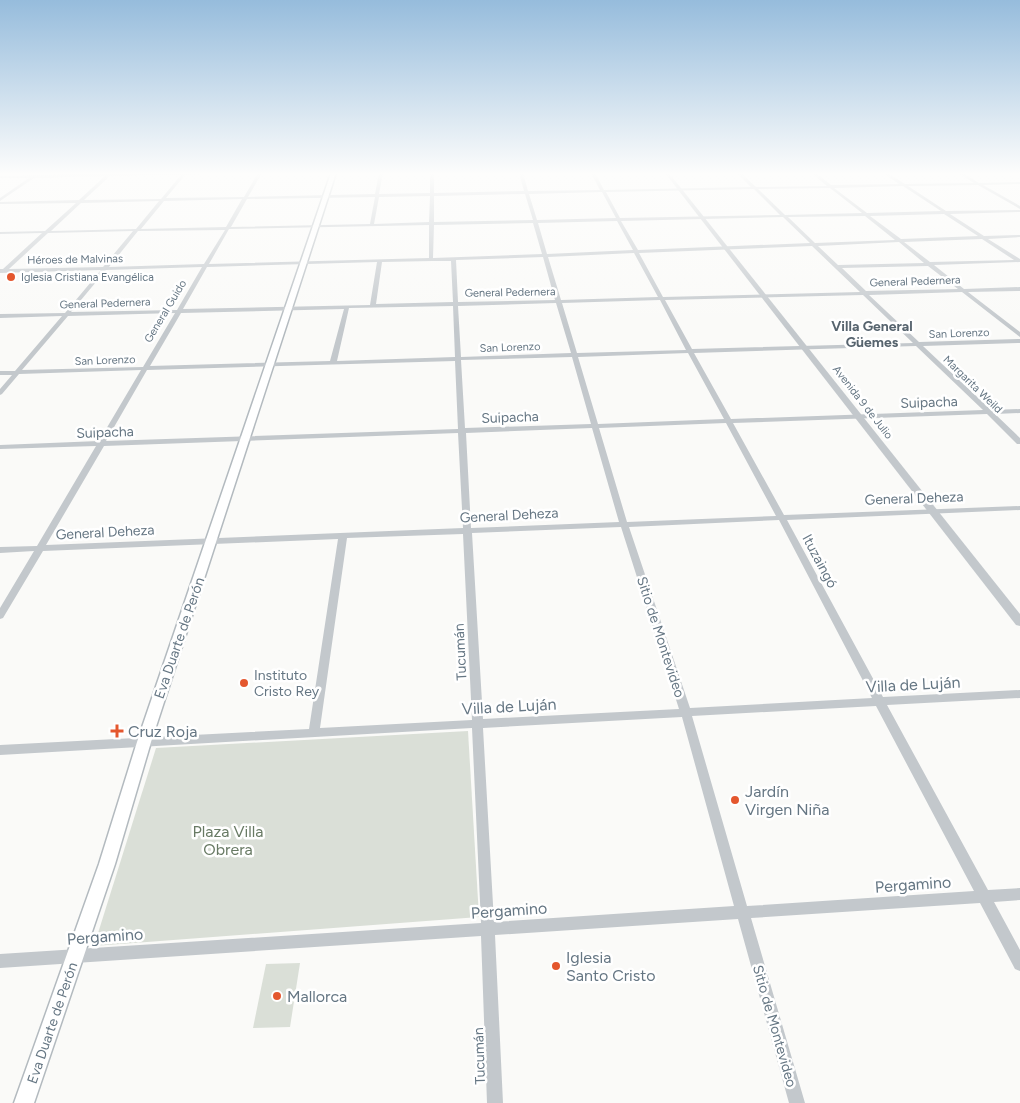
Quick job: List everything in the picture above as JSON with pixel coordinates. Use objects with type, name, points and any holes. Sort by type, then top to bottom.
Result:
[{"type":"main road","name":"Eva Duarte de Perón","points":[[24,1103],[138,769],[144,742],[317,227]]},
{"type":"street","points":[[0,275],[2,270],[55,224]]},
{"type":"street","points":[[0,393],[142,224]]},
{"type":"street","name":"General Guido","points":[[0,616],[229,224]]},
{"type":"street","points":[[0,234],[403,224]]},
{"type":"street","points":[[431,224],[431,260]]},
{"type":"street","name":"Sitio de Montevideo","points":[[537,224],[624,524],[686,713],[797,1103]]},
{"type":"street","name":"Ituzaingó","points":[[620,224],[781,517],[1020,964]]},
{"type":"street","name":"Avenida 9 de Julio","points":[[707,224],[1020,622]]},
{"type":"street","name":"Margarita Weild","points":[[793,224],[1020,442]]},
{"type":"street","points":[[879,224],[1020,335]]},
{"type":"street","points":[[963,224],[1018,260]]},
{"type":"street","name":"Héroes de Malvinas","points":[[2,270],[431,260],[1020,236]]},
{"type":"street","name":"Tucumán","points":[[453,259],[466,531],[478,724],[495,1103]]},
{"type":"street","points":[[837,267],[1018,260]]},
{"type":"street","points":[[373,306],[380,261]]},
{"type":"street","points":[[1010,289],[1020,296]]},
{"type":"street","name":"General Pedernera","points":[[0,316],[1020,289]]},
{"type":"street","points":[[333,363],[347,306]]},
{"type":"street","name":"San Lorenzo","points":[[0,373],[1020,341]]},
{"type":"street","name":"Suipacha","points":[[0,448],[1020,411]]},
{"type":"street","name":"General Deheza","points":[[0,550],[932,510],[1020,508]]},
{"type":"street","points":[[314,732],[343,536]]},
{"type":"street","name":"Villa de Luján","points":[[0,750],[1020,694]]},
{"type":"street","name":"Pergamino","points":[[0,961],[1020,894]]},
{"type":"green space","name":"Plaza Villa Obrera","points":[[468,731],[479,917],[94,946],[156,748]]},
{"type":"green space","name":"Mallorca","points":[[300,963],[290,1027],[253,1028],[266,964]]},
{"type":"place","name":"Iglesia Cristiana Evangélica","points":[[11,277]]},
{"type":"place","name":"Instituto Cristo Rey","points":[[244,683]]},
{"type":"place","name":"Cruz Roja","points":[[117,731]]},
{"type":"place","name":"Jardín Virgen Niña","points":[[735,800]]},
{"type":"place","name":"Iglesia Santo Cristo","points":[[556,966]]},
{"type":"place","name":"Mallorca","points":[[277,996]]},
{"type":"district","name":"Villa General Güemes","points":[[872,334]]}]
